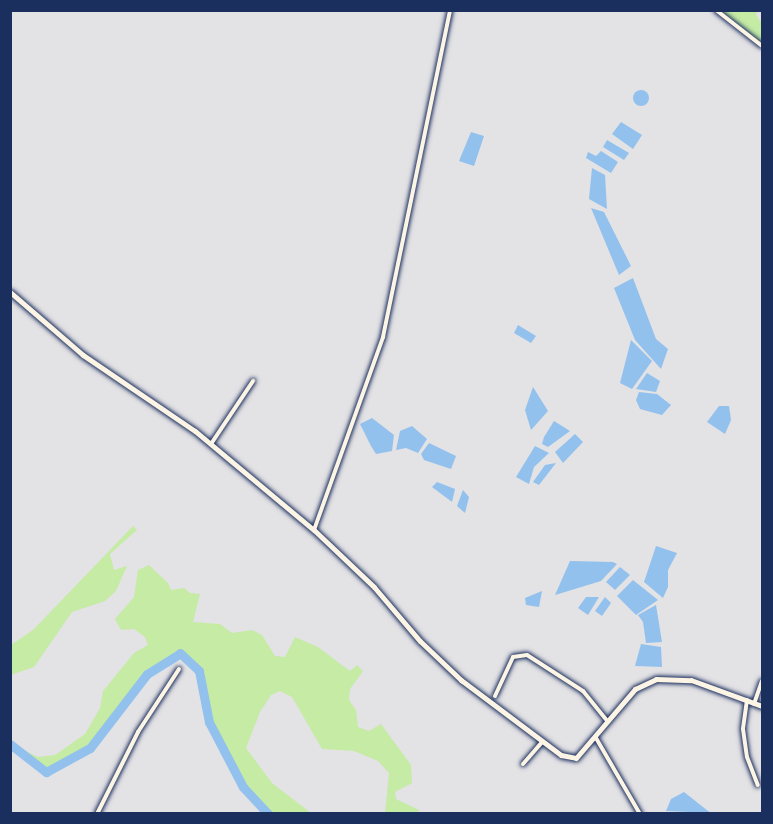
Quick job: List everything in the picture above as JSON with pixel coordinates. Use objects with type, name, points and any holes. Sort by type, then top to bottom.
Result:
[{"type":"street","points":[[314,530],[383,338],[450,10]]},
{"type":"street","points":[[716,10],[762,46]]},
{"type":"street","points":[[10,292],[83,355],[211,444],[261,489],[314,530],[374,587],[420,641],[461,680],[542,742],[570,759],[596,738],[635,689],[656,679],[691,680],[762,706]]},
{"type":"street","points":[[211,444],[253,381]]},
{"type":"street","points":[[495,696],[513,657],[527,654],[583,691],[608,721]]},
{"type":"street","points":[[97,813],[138,732],[179,669]]},
{"type":"street","points":[[754,704],[762,681]]},
{"type":"street","points":[[747,700],[743,729],[747,757],[758,785]]},
{"type":"street","points":[[596,738],[640,813]]},
{"type":"street","points":[[523,764],[542,742]]},
{"type":"green space","points":[[716,11],[758,11],[756,15],[762,23],[762,46]]},
{"type":"green space","points":[[133,526],[137,530],[110,554],[114,570],[127,566],[116,591],[105,601],[72,612],[34,667],[11,675],[11,645],[33,630]]},
{"type":"green space","points":[[149,565],[168,583],[171,590],[184,588],[190,593],[200,594],[193,622],[220,624],[232,633],[252,630],[262,635],[275,656],[285,657],[295,637],[318,647],[350,671],[357,665],[363,671],[350,689],[349,700],[356,710],[358,727],[369,731],[381,724],[411,765],[412,783],[395,792],[396,799],[419,810],[418,813],[385,813],[389,773],[378,761],[354,751],[322,749],[292,697],[280,691],[271,695],[260,712],[246,748],[272,783],[311,813],[268,813],[243,787],[209,722],[199,671],[180,653],[147,674],[90,748],[46,772],[11,744],[38,757],[55,755],[85,734],[100,708],[103,691],[134,653],[148,645],[145,637],[134,629],[121,630],[115,619],[134,597],[138,570]]},
{"type":"water","points":[[638,90],[644,90],[649,98],[647,104],[638,106],[633,101],[633,95]]},
{"type":"water","points":[[621,122],[642,135],[633,149],[612,134]]},
{"type":"water","points":[[471,132],[484,136],[474,166],[459,161]]},
{"type":"water","points":[[607,140],[629,153],[624,160],[603,147]]},
{"type":"water","points":[[601,151],[618,162],[611,173],[586,158],[588,152],[596,156]]},
{"type":"water","points":[[592,168],[605,175],[607,209],[589,199]]},
{"type":"water","points":[[591,208],[604,212],[631,266],[619,275]]},
{"type":"water","points":[[633,278],[656,339],[668,349],[661,369],[635,340],[614,288]]},
{"type":"water","points":[[518,325],[536,336],[531,343],[514,333]]},
{"type":"water","points":[[631,340],[652,361],[632,389],[620,383]]},
{"type":"water","points":[[647,373],[660,381],[656,392],[636,389]]},
{"type":"water","points":[[533,387],[548,411],[531,430],[525,410]]},
{"type":"water","points":[[639,392],[657,394],[671,405],[662,415],[640,409],[636,400]]},
{"type":"water","points":[[719,406],[729,406],[731,420],[725,434],[707,422]]},
{"type":"water","points":[[372,418],[394,435],[392,451],[376,454],[371,446],[360,424]]},
{"type":"water","points":[[554,421],[570,431],[548,447],[542,444]]},
{"type":"water","points":[[412,426],[427,439],[418,453],[406,448],[396,450],[400,431]]},
{"type":"water","points":[[575,434],[583,442],[563,463],[555,452]]},
{"type":"water","points":[[429,443],[456,456],[451,469],[424,460],[421,454]]},
{"type":"water","points":[[535,446],[549,453],[534,467],[529,484],[516,477]]},
{"type":"water","points":[[556,463],[539,485],[533,482],[545,465]]},
{"type":"water","points":[[437,482],[455,489],[452,502],[432,487]]},
{"type":"water","points":[[463,490],[469,497],[465,513],[457,506]]},
{"type":"water","points":[[656,546],[677,553],[668,570],[668,587],[663,598],[644,582]]},
{"type":"water","points":[[570,561],[617,564],[601,581],[555,595]]},
{"type":"water","points":[[620,567],[630,575],[615,590],[606,582]]},
{"type":"water","points":[[633,580],[658,600],[636,615],[617,596]]},
{"type":"water","points":[[542,591],[539,607],[526,605],[525,598]]},
{"type":"water","points":[[586,597],[599,597],[588,615],[578,608]]},
{"type":"water","points":[[605,597],[611,603],[602,616],[595,611]]},
{"type":"water","points":[[656,605],[662,642],[646,643],[643,622],[638,615]]},
{"type":"water","points":[[641,644],[661,647],[662,667],[635,666]]},
{"type":"water","points":[[684,792],[712,813],[666,811],[671,799]]},
{"type":"waterway","points":[[10,744],[46,772],[90,748],[147,674],[180,653],[199,671],[209,722],[243,787],[268,814]]}]
